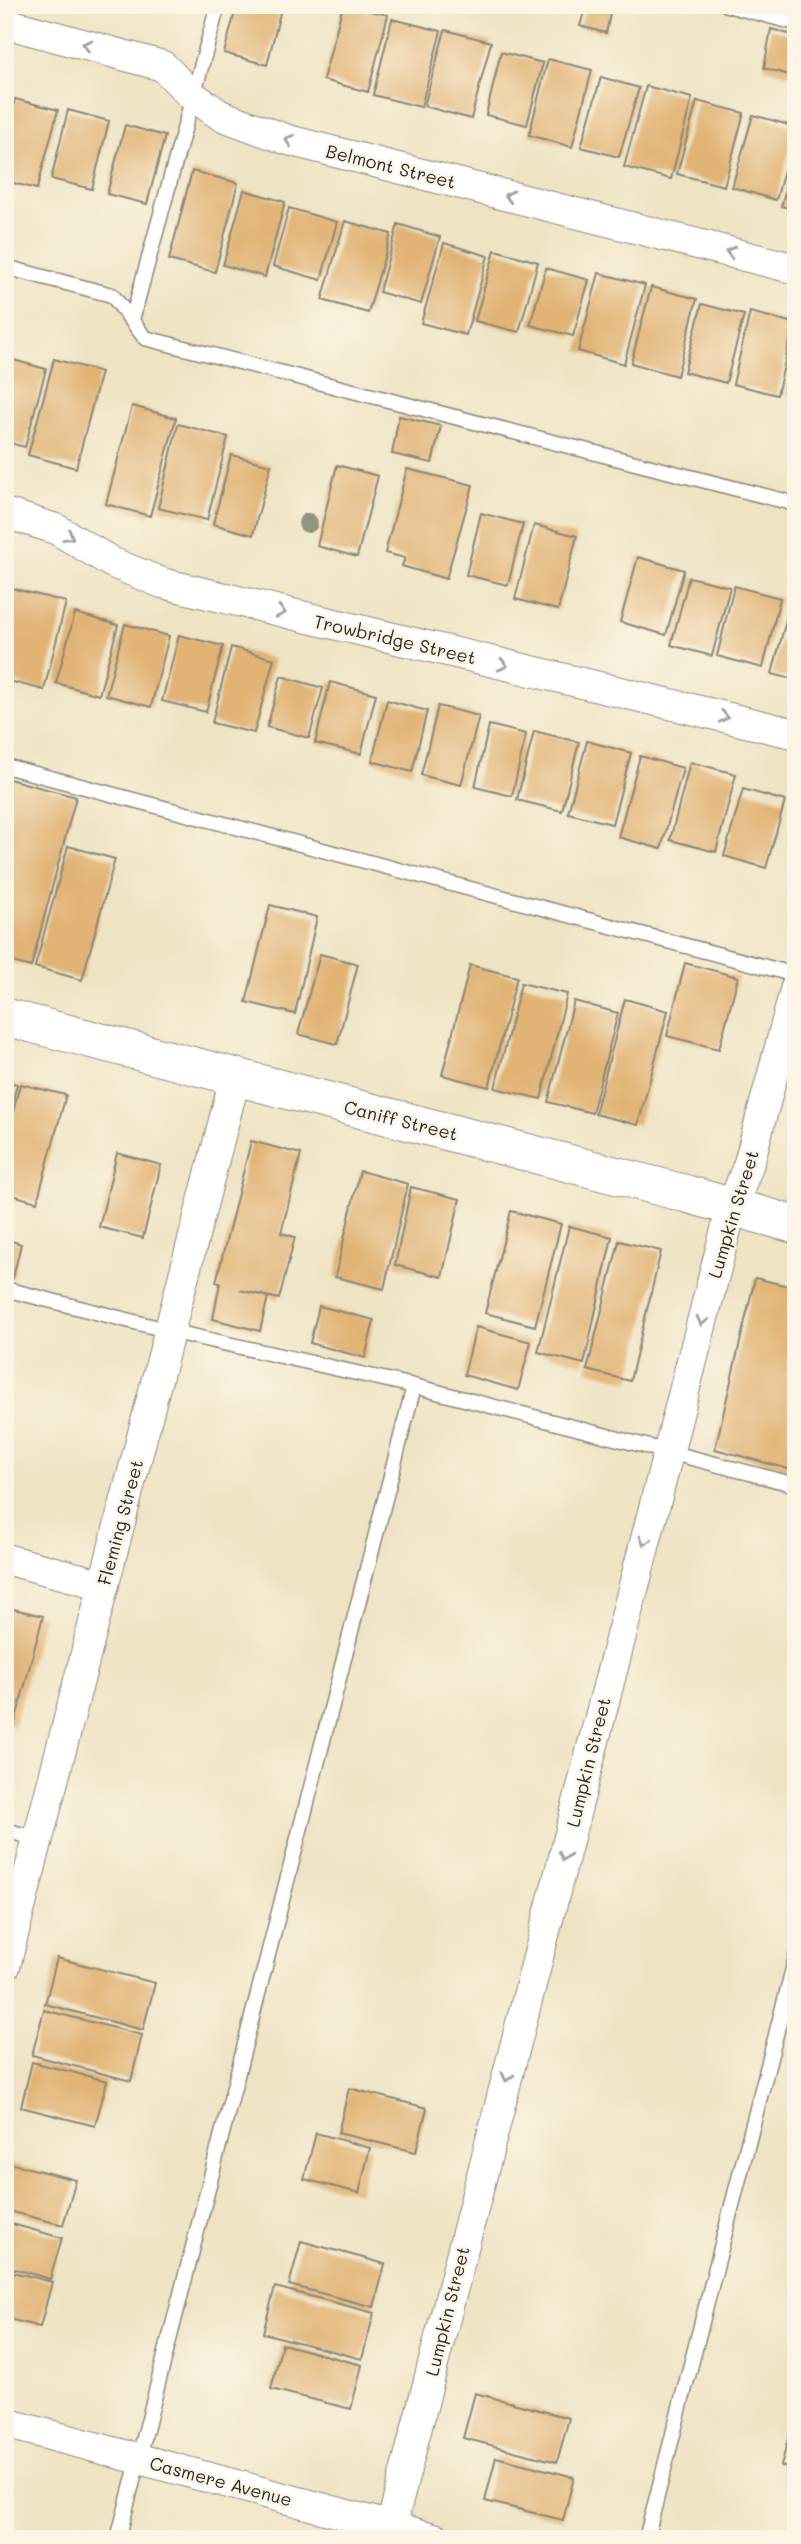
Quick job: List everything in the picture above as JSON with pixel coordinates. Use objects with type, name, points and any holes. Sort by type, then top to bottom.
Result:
[{"type":"street","name":"Belmont Street","points":[[5,23],[163,66],[190,94],[220,115],[288,140],[796,269]]},
{"type":"street","name":"Trowbridge Street","points":[[5,513],[56,529],[113,563],[162,583],[796,734]]},
{"type":"street","name":"Lumpkin Street","points":[[390,2533],[732,1208],[749,1163],[796,987]]},
{"type":"street","name":"Caniff Street","points":[[5,1017],[796,1225]]},
{"type":"street","name":"Fleming Street","points":[[5,1966],[236,1078]]},
{"type":"street","points":[[5,1559],[104,1585]]},
{"type":"street","name":"Casmere Avenue","points":[[5,2423],[140,2459],[390,2533],[436,2539]]},
{"type":"lane","points":[[132,320],[218,5]]},
{"type":"lane","points":[[727,5],[796,23]]},
{"type":"lane","points":[[5,267],[112,295],[145,338],[796,504]]},
{"type":"lane","points":[[5,766],[796,975]]},
{"type":"lane","points":[[5,1289],[170,1331],[414,1385],[796,1485]]},
{"type":"lane","points":[[118,2539],[414,1385]]},
{"type":"lane","points":[[5,1830],[38,1839]]},
{"type":"lane","points":[[646,2539],[796,1957]]},
{"type":"building","points":[[237,5],[282,5],[267,65],[224,53]]},
{"type":"building","points":[[343,5],[388,15],[368,92],[323,80]]},
{"type":"building","points":[[586,5],[612,5],[606,33],[580,26]]},
{"type":"building","points":[[392,19],[441,31],[421,107],[373,95]]},
{"type":"building","points":[[771,29],[796,36],[796,77],[764,68]]},
{"type":"building","points":[[445,30],[491,42],[471,119],[424,106]]},
{"type":"building","points":[[501,52],[543,63],[527,125],[486,115]]},
{"type":"building","points":[[548,59],[592,70],[572,147],[529,135]]},
{"type":"building","points":[[601,77],[639,88],[619,157],[581,147]]},
{"type":"building","points":[[646,86],[692,98],[671,179],[624,167]]},
{"type":"building","points":[[5,95],[11,97],[6,118],[5,118]]},
{"type":"building","points":[[15,99],[58,110],[37,189],[5,181],[5,138]]},
{"type":"building","points":[[697,101],[744,113],[724,186],[677,174]]},
{"type":"building","points":[[68,110],[109,121],[92,189],[51,179]]},
{"type":"building","points":[[753,115],[796,127],[776,200],[732,187]]},
{"type":"building","points":[[125,125],[165,136],[147,204],[107,194]]},
{"type":"building","points":[[796,158],[796,210],[781,206]]},
{"type":"building","points":[[192,171],[238,183],[215,272],[169,260]]},
{"type":"building","points":[[244,190],[285,202],[265,277],[223,265]]},
{"type":"building","points":[[289,208],[337,222],[321,280],[273,266]]},
{"type":"building","points":[[345,221],[391,234],[368,313],[322,300]]},
{"type":"building","points":[[398,224],[440,237],[421,304],[379,292]]},
{"type":"building","points":[[444,243],[488,256],[466,335],[421,323]]},
{"type":"building","points":[[495,250],[538,262],[519,332],[475,321]]},
{"type":"building","points":[[546,268],[589,280],[573,336],[530,325]]},
{"type":"building","points":[[599,273],[645,285],[624,364],[578,351]]},
{"type":"building","points":[[651,287],[697,299],[677,376],[631,363]]},
{"type":"building","points":[[702,304],[744,315],[726,383],[684,372]]},
{"type":"building","points":[[750,312],[794,323],[777,395],[733,384]]},
{"type":"building","points":[[6,358],[46,369],[25,447],[5,442]]},
{"type":"building","points":[[54,359],[101,372],[76,468],[28,455]]},
{"type":"building","points":[[796,360],[796,399],[785,395]]},
{"type":"building","points":[[132,406],[176,418],[150,516],[106,504]]},
{"type":"building","points":[[399,416],[441,426],[432,463],[392,454]]},
{"type":"building","points":[[178,424],[228,437],[207,520],[158,508]]},
{"type":"building","points":[[231,455],[271,465],[253,535],[213,524]]},
{"type":"building","points":[[337,465],[378,476],[357,557],[317,546]]},
{"type":"building","points":[[407,469],[473,485],[446,579],[402,566],[405,558],[385,553]]},
{"type":"building","points":[[481,513],[523,524],[508,585],[466,575]]},
{"type":"building","points":[[534,525],[577,536],[558,610],[515,599]]},
{"type":"building","points":[[638,557],[684,570],[666,635],[620,622]]},
{"type":"building","points":[[689,577],[730,587],[712,656],[671,645]]},
{"type":"building","points":[[734,586],[780,598],[763,668],[717,656]]},
{"type":"building","points":[[11,588],[66,602],[44,690],[5,680],[5,612]]},
{"type":"building","points":[[793,593],[796,594],[796,680],[772,674]]},
{"type":"building","points":[[75,613],[118,625],[99,695],[56,683]]},
{"type":"building","points":[[125,624],[169,636],[151,707],[106,695]]},
{"type":"building","points":[[179,635],[223,646],[206,712],[162,701]]},
{"type":"building","points":[[231,647],[274,659],[254,733],[212,723]]},
{"type":"building","points":[[281,676],[323,688],[309,738],[267,727]]},
{"type":"building","points":[[330,682],[376,694],[361,754],[315,743]]},
{"type":"building","points":[[387,700],[427,711],[412,772],[372,761]]},
{"type":"building","points":[[438,706],[479,716],[461,785],[421,775]]},
{"type":"building","points":[[489,725],[526,734],[512,796],[475,787]]},
{"type":"building","points":[[534,731],[579,742],[562,811],[517,800]]},
{"type":"building","points":[[587,741],[631,753],[612,824],[568,813]]},
{"type":"building","points":[[640,756],[683,768],[661,849],[618,837]]},
{"type":"building","points":[[690,762],[736,774],[716,852],[670,840]]},
{"type":"building","points":[[5,778],[76,797],[31,967],[5,960]]},
{"type":"building","points":[[743,789],[785,801],[766,868],[724,856]]},
{"type":"building","points":[[68,846],[115,859],[82,980],[35,967]]},
{"type":"building","points":[[270,905],[317,917],[295,1014],[246,1002]]},
{"type":"building","points":[[320,954],[358,964],[337,1044],[298,1034]]},
{"type":"building","points":[[685,963],[738,977],[719,1049],[667,1036]]},
{"type":"building","points":[[470,965],[517,977],[489,1087],[442,1075]]},
{"type":"building","points":[[521,983],[567,994],[541,1099],[495,1088]]},
{"type":"building","points":[[625,999],[668,1011],[638,1125],[595,1114]]},
{"type":"building","points":[[574,1001],[618,1013],[592,1113],[548,1102]]},
{"type":"building","points":[[5,1081],[17,1084],[6,1127],[5,1127]]},
{"type":"building","points":[[20,1084],[66,1095],[37,1202],[5,1193],[5,1145]]},
{"type":"building","points":[[251,1141],[301,1154],[281,1233],[295,1237],[279,1299],[240,1290],[268,1297],[260,1331],[213,1319],[220,1283],[216,1282]]},
{"type":"building","points":[[117,1153],[161,1165],[143,1238],[99,1227]]},
{"type":"building","points":[[360,1171],[408,1184],[384,1289],[335,1277]]},
{"type":"building","points":[[411,1187],[460,1199],[442,1277],[395,1265]]},
{"type":"building","points":[[511,1211],[561,1224],[535,1326],[485,1313]]},
{"type":"building","points":[[569,1226],[612,1237],[584,1364],[538,1352]]},
{"type":"building","points":[[5,1239],[21,1244],[13,1278],[5,1275]]},
{"type":"building","points":[[619,1241],[661,1251],[630,1381],[587,1370]]},
{"type":"building","points":[[755,1278],[796,1288],[796,1471],[715,1449]]},
{"type":"building","points":[[319,1306],[374,1320],[365,1358],[310,1343]]},
{"type":"building","points":[[476,1327],[531,1342],[518,1390],[464,1375]]},
{"type":"building","points":[[5,1607],[43,1616],[14,1726],[5,1724]]},
{"type":"building","points":[[57,1958],[155,1983],[143,2030],[45,2004]]},
{"type":"building","points":[[44,2010],[142,2035],[131,2081],[32,2055]]},
{"type":"building","points":[[32,2062],[107,2081],[95,2126],[21,2107]]},
{"type":"building","points":[[349,2088],[427,2108],[416,2152],[338,2133]]},
{"type":"building","points":[[316,2133],[370,2148],[359,2193],[304,2179]]},
{"type":"building","points":[[5,2162],[76,2180],[63,2225],[5,2210]]},
{"type":"building","points":[[5,2222],[62,2238],[50,2279],[5,2266]]},
{"type":"building","points":[[301,2241],[385,2264],[374,2307],[289,2285]]},
{"type":"building","points":[[5,2270],[52,2282],[40,2327],[5,2318]]},
{"type":"building","points":[[275,2287],[374,2313],[362,2359],[263,2333]]},
{"type":"building","points":[[282,2344],[362,2365],[351,2409],[271,2389]]},
{"type":"building","points":[[475,2393],[569,2418],[557,2462],[463,2438]]},
{"type":"building","points":[[792,2423],[796,2424],[796,2470],[781,2466]]},
{"type":"building","points":[[496,2457],[574,2477],[563,2520],[485,2501]]}]
